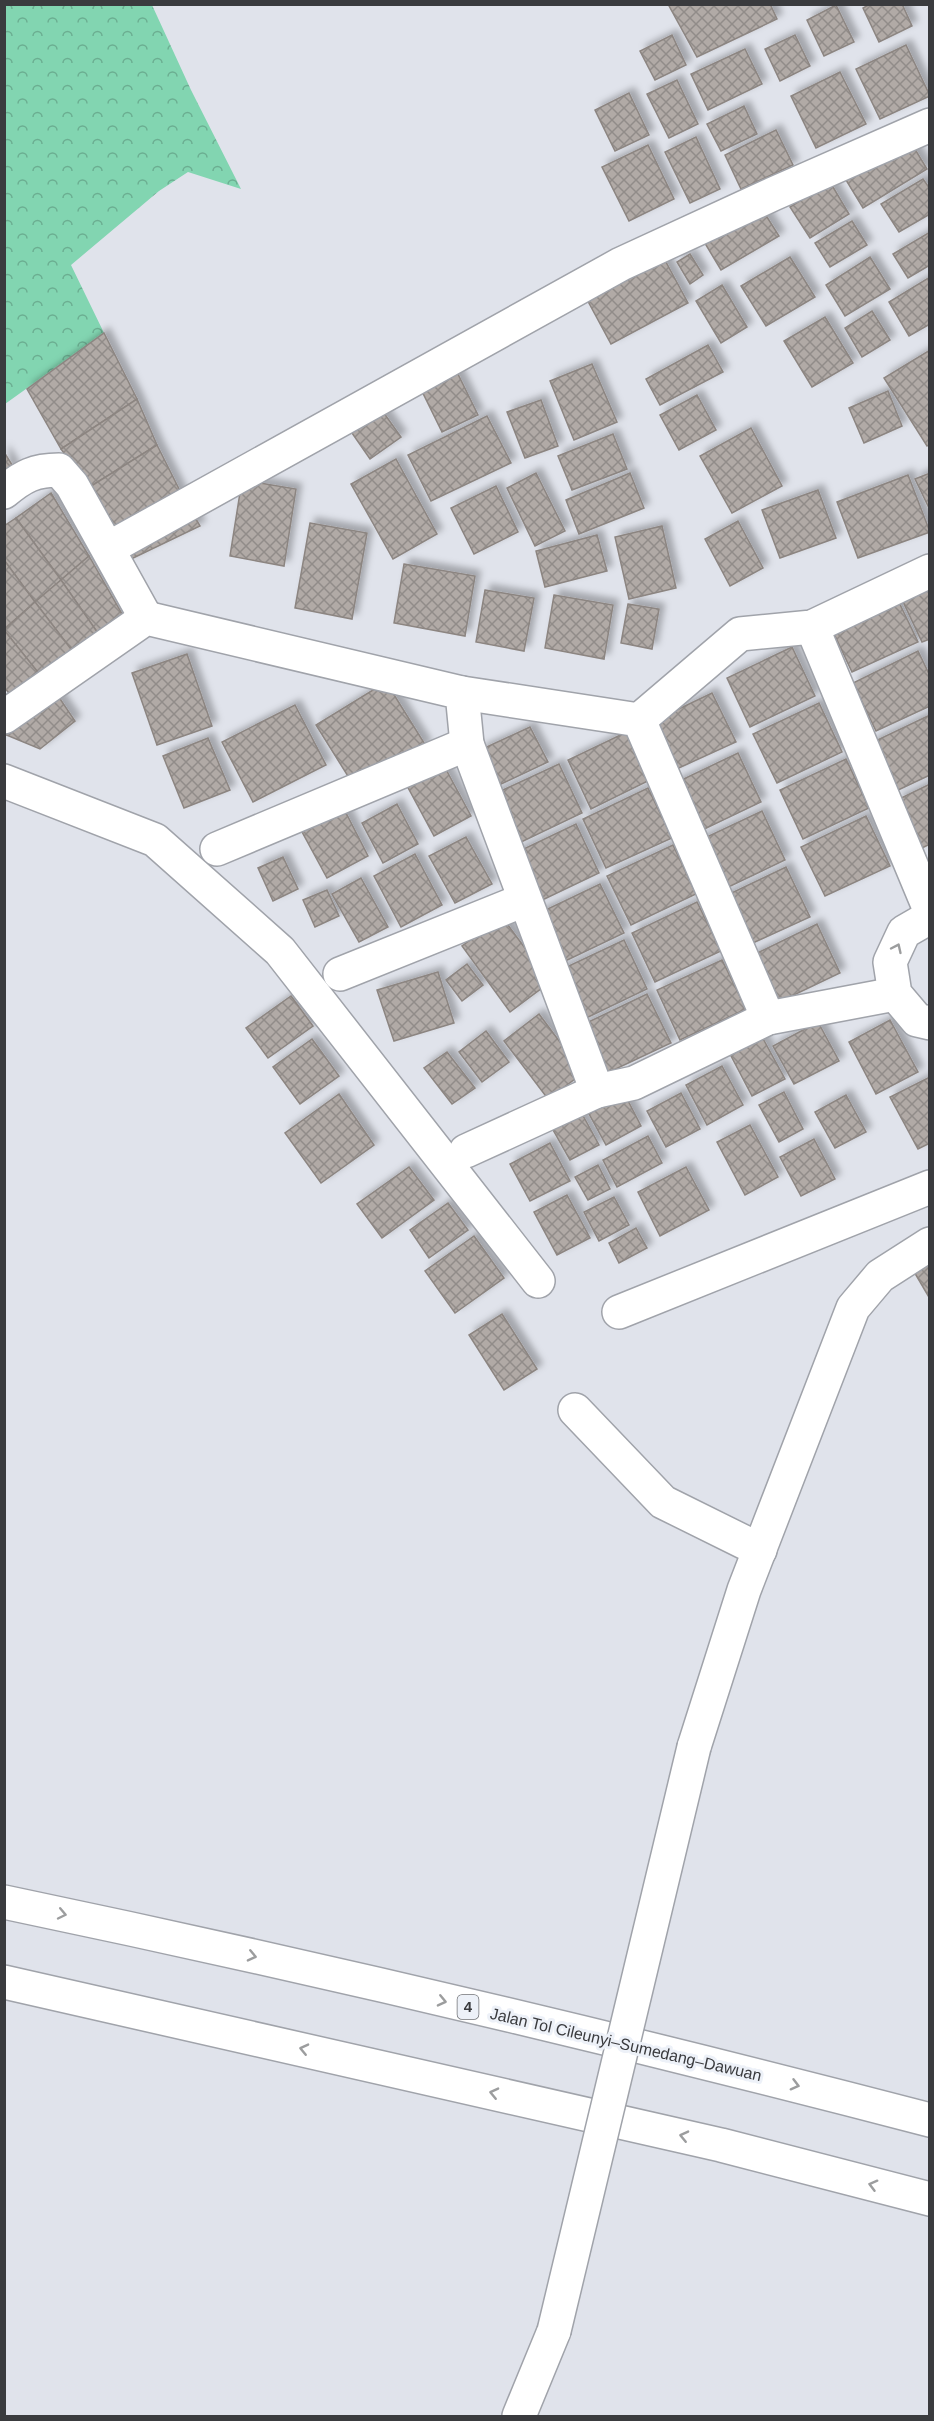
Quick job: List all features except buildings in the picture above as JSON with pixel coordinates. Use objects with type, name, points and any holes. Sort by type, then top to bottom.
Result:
[{"type":"main road","points":[[109,548],[621,264],[930,125]]},
{"type":"main road","points":[[4,492],[40,470],[59,470],[72,485],[146,618]]},
{"type":"main road","points":[[4,717],[146,618],[462,693],[639,720],[740,634],[812,627],[930,571]]},
{"type":"main road","points":[[812,627],[930,910]]},
{"type":"main road","points":[[462,693],[467,744],[597,1091]]},
{"type":"main road","points":[[639,720],[768,1018]]},
{"type":"main road","points":[[217,849],[467,744]]},
{"type":"main road","points":[[4,781],[155,840],[279,951],[538,1281]]},
{"type":"main road","points":[[340,974],[524,900]]},
{"type":"main road","points":[[930,916],[904,932],[891,962],[895,994],[917,1020],[930,1023]]},
{"type":"main road","points":[[466,1151],[597,1091],[634,1083],[768,1018],[895,994]]},
{"type":"main road","points":[[619,1312],[930,1187]]},
{"type":"main road","points":[[519,2416],[554,2331],[694,1747],[744,1590],[853,1308],[880,1276],[930,1244]]},
{"type":"main road","points":[[575,1410],[663,1502],[760,1550]]},
{"type":"main road","name":"Jalan Tol Cileunyi–Sumedang–Dawuan","points":[[4,1902],[161,1935],[728,2067],[930,2120]]},
{"type":"main road","points":[[4,1982],[721,2145],[930,2199]]},
{"type":"green space","points":[[5,5],[152,5],[191,90],[241,189],[188,172],[159,191],[71,265],[104,333],[5,404]]}]
